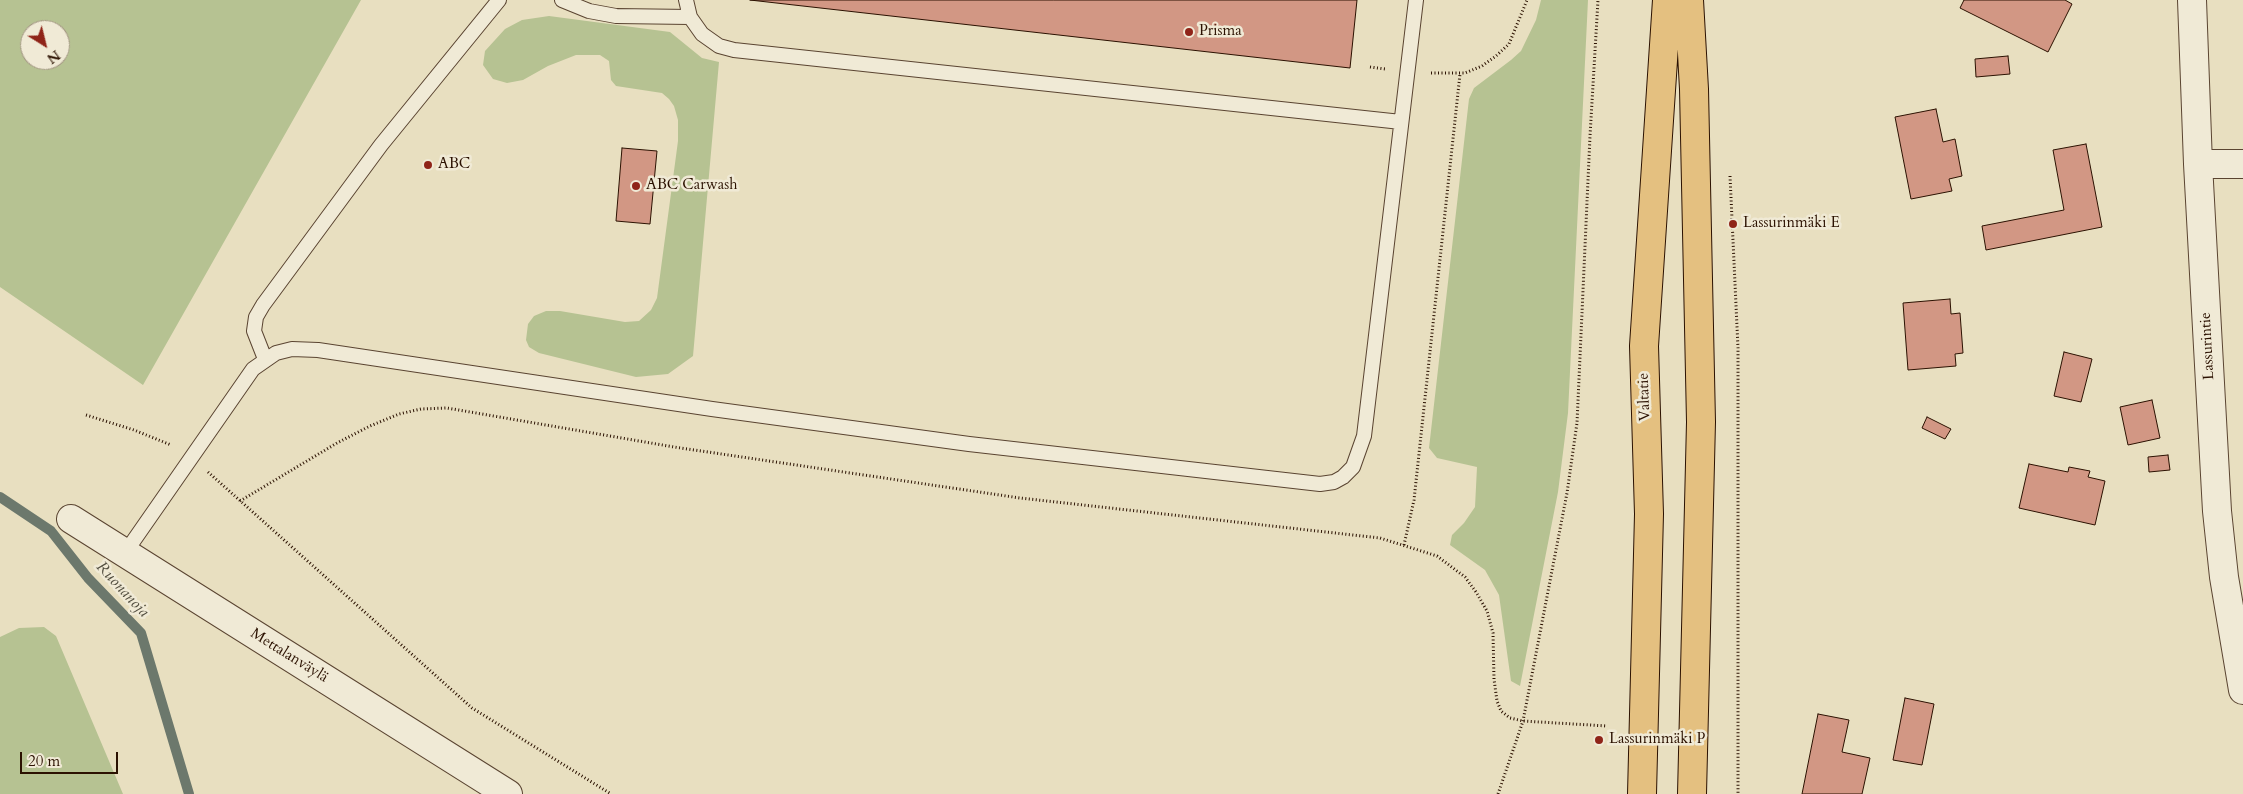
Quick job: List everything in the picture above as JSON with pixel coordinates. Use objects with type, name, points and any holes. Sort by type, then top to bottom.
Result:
[{"type":"highway","name":"Valtatie","points":[[1642,794],[1649,514],[1644,346],[1667,0]]},
{"type":"highway","points":[[1689,0],[1694,89],[1701,422],[1692,794]]},
{"type":"street","name":"Lassurintie","points":[[2192,0],[2198,164],[2217,511],[2224,577],[2243,690]]},
{"type":"street","points":[[2198,164],[2243,164]]},
{"type":"street","name":"Mettalanväylä","points":[[71,519],[508,794]]},
{"type":"lane","points":[[265,359],[257,343],[254,330],[256,317],[263,305],[381,145],[499,0]]},
{"type":"lane","points":[[562,0],[589,11],[616,16],[690,17]]},
{"type":"lane","points":[[686,0],[690,17],[702,34],[719,46],[734,50],[1401,122]]},
{"type":"lane","points":[[125,554],[253,369],[276,353],[292,349],[318,350],[712,409],[952,442],[1320,484],[1344,477],[1353,467],[1364,436],[1416,0]]},
{"type":"path","points":[[1370,68],[1460,74],[1482,66],[1509,44],[1527,0]]},
{"type":"path","points":[[1498,794],[1523,721],[1560,528],[1577,423],[1598,0]]},
{"type":"path","points":[[1404,545],[1414,500],[1460,74]]},
{"type":"path","points":[[1730,176],[1738,348],[1738,794]]},
{"type":"path","points":[[240,501],[370,426],[399,414],[421,409],[447,408],[684,448],[1001,495],[1342,532],[1380,538],[1437,556],[1465,577],[1476,592],[1487,610],[1493,633],[1497,701],[1502,711],[1510,718],[1523,721],[1607,726]]},
{"type":"path","points":[[86,415],[165,442],[192,458],[472,708],[611,794]]},
{"type":"green space","points":[[0,0],[361,0],[143,385],[0,287]]},
{"type":"green space","points":[[1541,0],[1588,0],[1568,413],[1558,492],[1520,686],[1511,681],[1499,595],[1485,570],[1450,545],[1452,535],[1464,523],[1475,507],[1477,467],[1437,458],[1429,448],[1469,99],[1474,88],[1521,51],[1536,20]]},
{"type":"green space","points":[[549,16],[670,32],[702,58],[719,62],[693,356],[668,374],[636,377],[539,353],[529,347],[526,340],[528,324],[534,316],[546,311],[560,311],[625,322],[639,321],[651,310],[657,298],[678,141],[678,120],[674,106],[669,99],[662,93],[616,86],[611,80],[609,61],[600,55],[576,55],[548,66],[523,80],[507,83],[493,79],[483,65],[485,51],[505,29],[522,20]]},
{"type":"green space","points":[[44,627],[56,636],[123,794],[0,794],[0,637],[19,628]]},
{"type":"building","name":"Prisma","points":[[750,0],[1357,0],[1350,68]]},
{"type":"building","points":[[1964,0],[2065,0],[2072,4],[2048,52],[1960,8]]},
{"type":"building","points":[[2008,56],[2010,74],[1976,77],[1975,59]]},
{"type":"building","points":[[1936,109],[1943,142],[1955,139],[1962,176],[1949,179],[1952,191],[1911,199],[1895,117]]},
{"type":"building","points":[[2086,144],[2102,227],[1986,250],[1982,226],[2064,210],[2053,150]]},
{"type":"building","name":"ABC Carwash","points":[[622,148],[657,151],[650,224],[616,221]]},
{"type":"building","points":[[1950,299],[1951,314],[1960,313],[1963,353],[1955,354],[1956,366],[1908,370],[1903,303]]},
{"type":"building","points":[[2064,352],[2092,359],[2081,402],[2054,396]]},
{"type":"building","points":[[2152,400],[2160,438],[2128,445],[2120,407]]},
{"type":"building","points":[[1927,417],[1951,429],[1945,439],[1922,428]]},
{"type":"building","points":[[2168,455],[2170,470],[2149,472],[2148,457]]},
{"type":"building","points":[[2029,464],[2068,472],[2069,467],[2090,471],[2088,477],[2105,481],[2095,525],[2019,508]]},
{"type":"building","points":[[1905,698],[1934,704],[1922,765],[1893,760]]},
{"type":"building","points":[[1818,714],[1849,720],[1842,752],[1870,758],[1862,794],[1802,794]]},
{"type":"waterway","name":"Ruonanoja","points":[[0,497],[51,531],[88,578],[141,633],[189,794]]},
{"type":"place","name":"Prisma","points":[[1189,32]]},
{"type":"place","name":"ABC","points":[[428,165]]},
{"type":"place","name":"ABC Carwash","points":[[636,186]]},
{"type":"place","name":"Lassurinmäki E","points":[[1733,224]]},
{"type":"place","name":"Lassurinmäki P","points":[[1599,740]]}]
